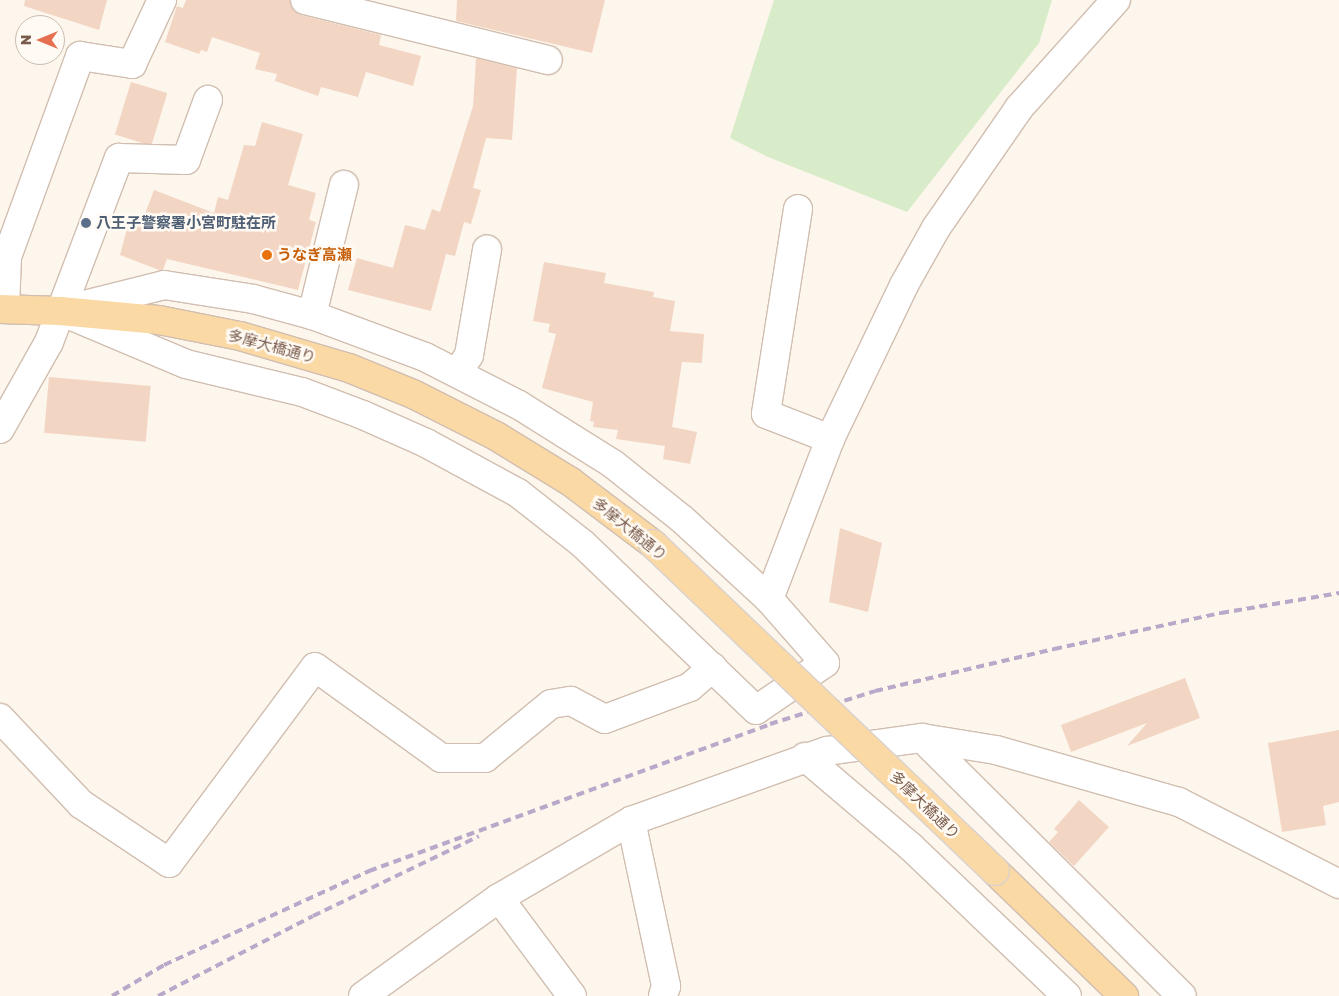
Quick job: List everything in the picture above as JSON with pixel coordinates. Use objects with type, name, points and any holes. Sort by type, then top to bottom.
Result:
[{"type":"main road","name":"多摩大橋通り","points":[[2,309],[60,311],[159,320],[240,336],[382,381],[444,409],[534,458],[653,544],[1124,996]]},
{"type":"street","points":[[2,309],[7,257],[80,56],[132,64],[162,0]]},
{"type":"street","points":[[305,0],[548,60]]},
{"type":"street","points":[[769,599],[830,439],[904,285],[936,228],[1019,108],[1116,0]]},
{"type":"street","points":[[0,429],[49,342],[119,158],[186,160],[208,100]]},
{"type":"street","points":[[312,315],[344,185]]},
{"type":"street","points":[[798,209],[766,414],[830,439]]},
{"type":"street","points":[[458,372],[469,356],[487,250]]},
{"type":"street","points":[[164,285],[253,299],[312,315],[458,372],[519,405],[613,464],[682,519],[769,599],[825,663],[756,710],[583,544],[518,493],[435,447],[363,415],[302,392],[186,364],[60,311],[164,285]]},
{"type":"street","points":[[0,718],[81,804],[169,863],[315,666],[441,758],[485,758],[551,704],[571,701],[605,720],[690,687],[713,667]]},
{"type":"street","points":[[922,738],[1182,996]]},
{"type":"street","points":[[363,996],[499,898],[631,821],[806,757],[828,751],[922,738],[996,750],[1179,802],[1339,884]]},
{"type":"street","points":[[806,757],[910,846],[1067,996]]},
{"type":"street","points":[[631,821],[666,986],[663,996]]},
{"type":"street","points":[[499,898],[572,996]]},
{"type":"green space","points":[[774,0],[1052,0],[1039,43],[907,212],[768,157],[730,138]]},
{"type":"building","points":[[25,0],[107,0],[99,30],[65,19],[65,15],[52,15],[24,6]]},
{"type":"building","points":[[186,0],[290,0],[294,11],[301,15],[381,35],[379,45],[421,56],[413,86],[366,72],[358,97],[321,87],[318,96],[275,81],[277,74],[255,69],[260,53],[212,37],[207,52],[201,50],[199,54],[165,42],[177,6],[183,8]]},
{"type":"building","points":[[457,0],[605,0],[592,53],[456,21]]},
{"type":"building","points":[[476,58],[517,68],[512,140],[486,138],[473,188],[481,190],[471,224],[464,222],[455,256],[446,254],[431,311],[348,290],[357,258],[393,268],[405,225],[425,230],[432,209],[440,212],[473,106]]},
{"type":"building","points":[[131,82],[167,93],[151,146],[115,135]]},
{"type":"building","points":[[262,122],[303,134],[288,185],[316,193],[309,220],[316,222],[298,290],[167,259],[163,270],[159,270],[120,255],[129,221],[140,227],[154,190],[214,213],[218,197],[228,200],[244,145],[255,146]]},
{"type":"building","points":[[544,262],[606,273],[604,283],[654,292],[653,297],[675,301],[670,331],[704,334],[702,363],[682,362],[672,427],[697,432],[690,464],[663,459],[665,446],[616,439],[618,430],[593,427],[594,422],[590,421],[593,402],[542,388],[556,334],[548,332],[550,324],[533,321]]},
{"type":"building","points":[[49,377],[151,386],[146,442],[44,433]]},
{"type":"building","points":[[840,528],[882,543],[868,612],[829,602]]},
{"type":"building","points":[[1185,678],[1200,718],[1127,746],[1147,723],[1071,752],[1061,725]]},
{"type":"building","points":[[1339,730],[1339,802],[1323,806],[1326,825],[1282,832],[1268,743]]},
{"type":"building","points":[[1079,800],[1109,827],[1074,866],[1049,842],[1058,832],[1054,829]]},
{"type":"railway","points":[[112,996],[164,965],[369,871],[770,724],[875,691],[1054,649],[1221,613],[1339,593]]},
{"type":"railway","points":[[158,996],[313,916],[479,836]]},
{"type":"place","name":"八王子警察署小宮町駐在所","points":[[86,223]]},
{"type":"place","name":"うなぎ高瀬","points":[[267,255]]}]
